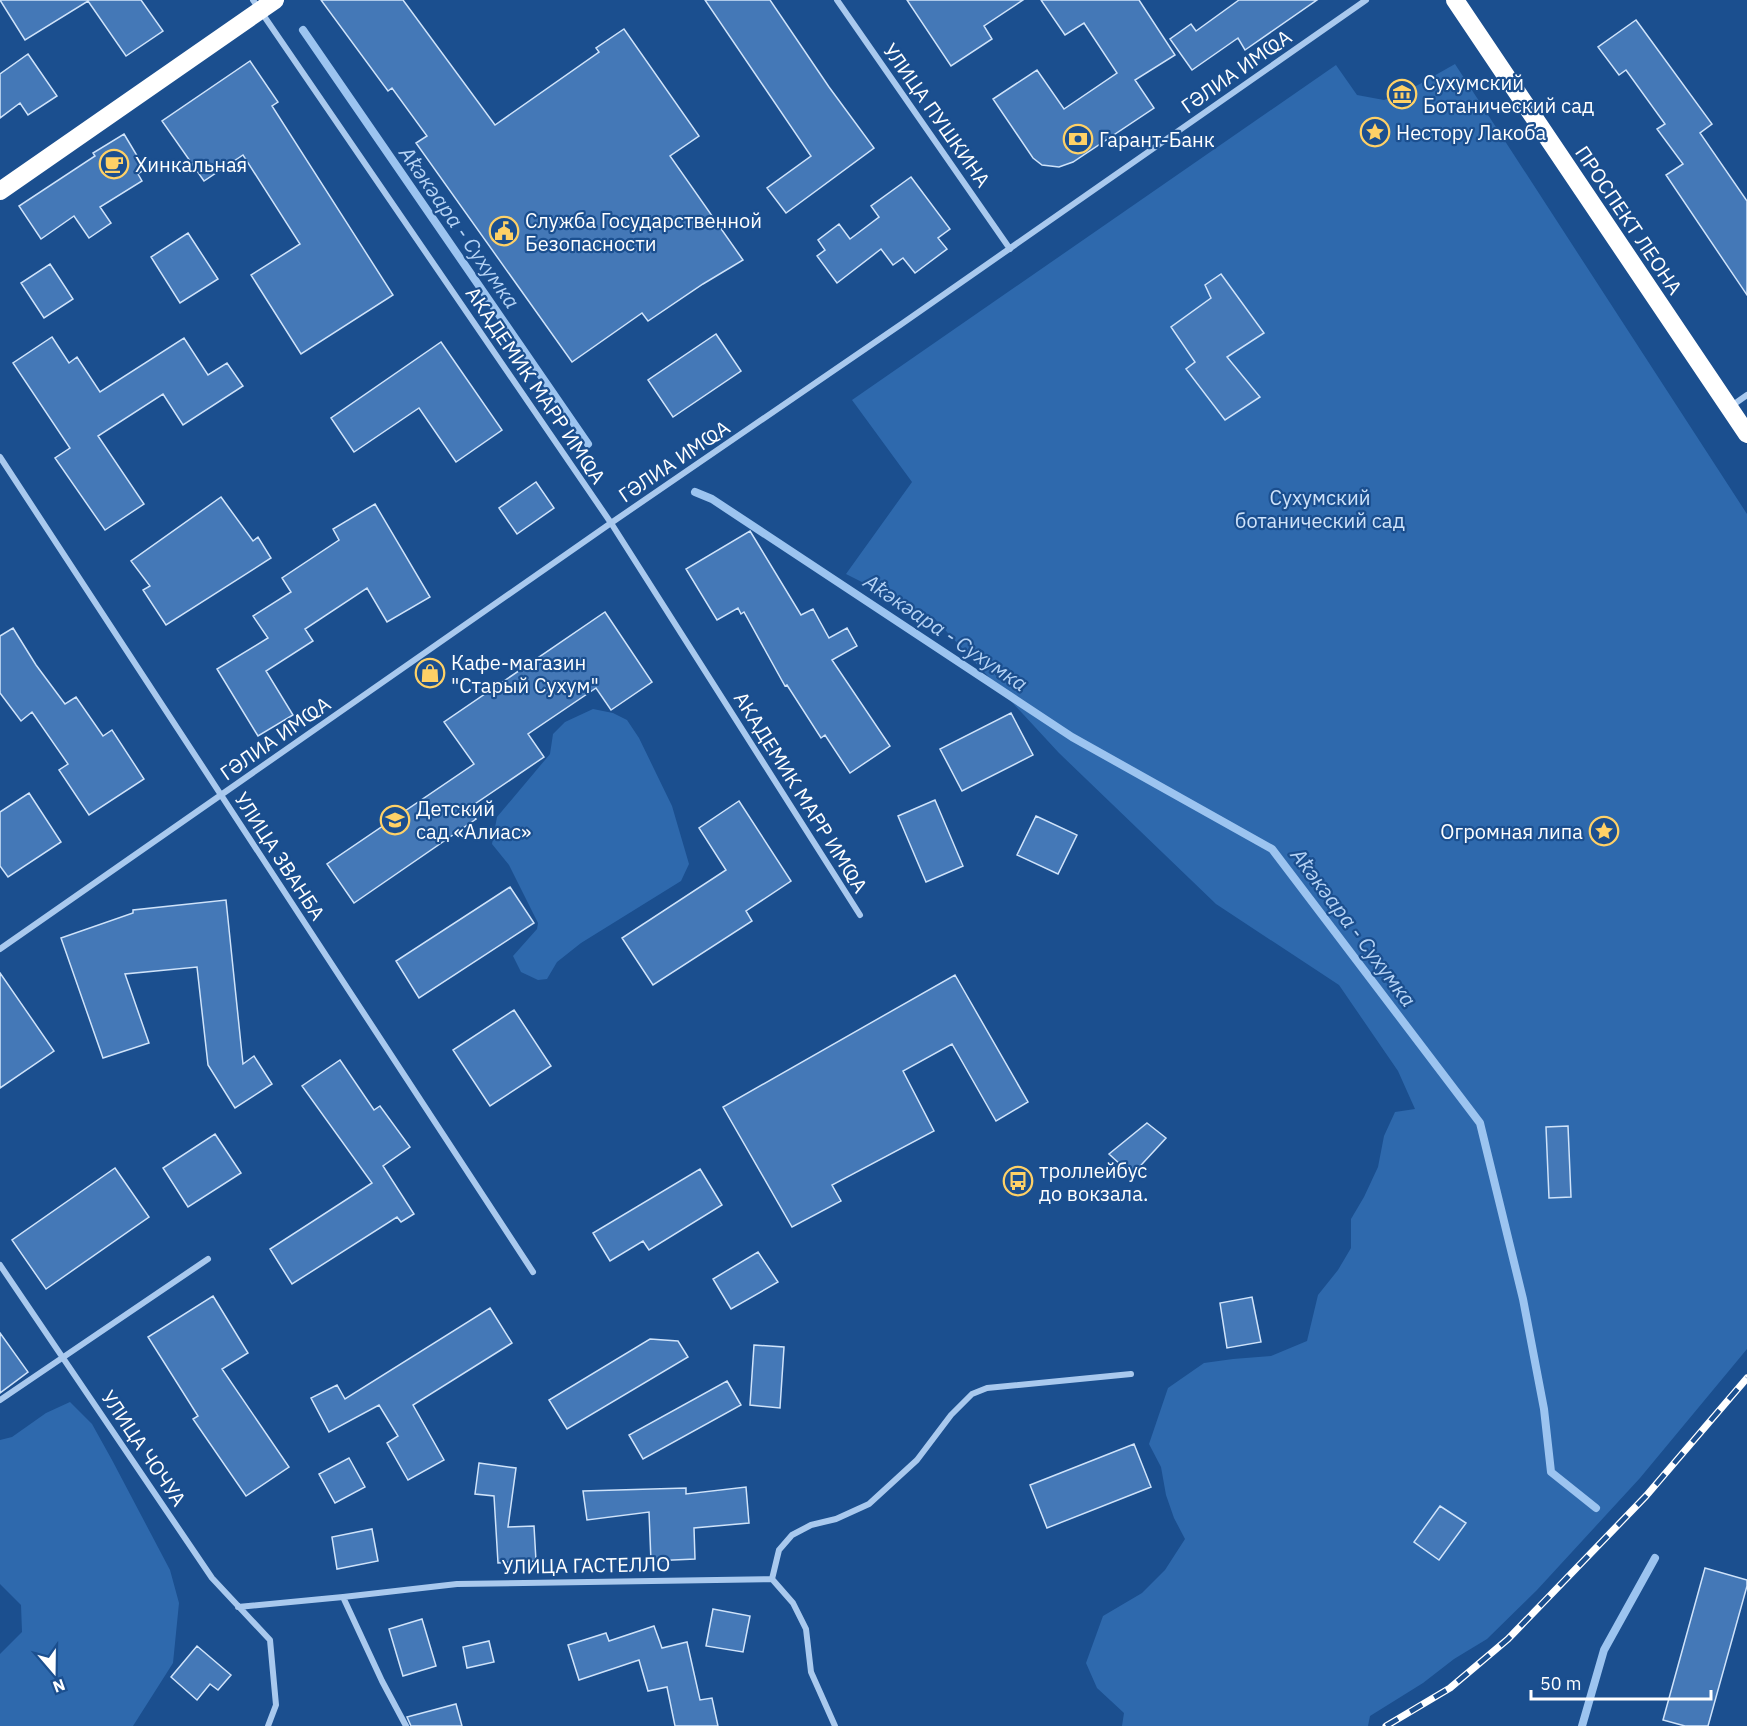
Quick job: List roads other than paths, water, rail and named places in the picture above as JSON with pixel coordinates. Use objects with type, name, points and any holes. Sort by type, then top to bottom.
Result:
[{"type":"highway","name":"ПРОСПЕКТ ЛЕОНА","points":[[1455,0],[1747,434]]},
{"type":"highway","points":[[0,191],[263,4]]},
{"type":"street","name":"УЛИЦА ПУШКИНА","points":[[837,0],[1010,249]]},
{"type":"street","name":"ГӘЛИА ИМҨА","points":[[0,949],[1366,0]]},
{"type":"street","name":"АКАДЕМИК МАРР ИМҨА","points":[[263,4],[611,524],[860,915]]},
{"type":"street","points":[[1728,408],[1747,395]]},
{"type":"street","name":"УЛИЦА ЗВАНБА","points":[[0,457],[533,1272]]},
{"type":"street","points":[[0,1400],[208,1259]]},
{"type":"street","name":"УЛИЦА ЧОЧУА","points":[[0,1265],[212,1578],[270,1640],[276,1704],[268,1726]]},
{"type":"street","points":[[835,1726],[811,1672],[806,1629],[793,1603],[772,1579],[779,1550],[792,1535],[811,1525],[836,1519],[869,1504],[917,1460],[951,1415],[972,1394],[987,1388],[1131,1374]]},
{"type":"street","name":"УЛИЦА ГАСТЕЛЛО","points":[[238,1607],[457,1584],[772,1579]]},
{"type":"street","points":[[343,1597],[382,1681],[406,1726]]},
{"type":"waterway","name":"Аҟәкәара - Сухумка","points":[[303,30],[588,444]]},
{"type":"waterway","name":"Аҟәкәара - Сухумка","points":[[695,492],[712,499],[1072,737],[1272,849],[1480,1123],[1523,1299],[1544,1409],[1551,1472],[1596,1508]]},
{"type":"waterway","name":"Аҟәкәара - Сухумка","points":[[1582,1726],[1604,1650],[1655,1558]]},
{"type":"railway","points":[[1386,1726],[1450,1688],[1508,1639],[1646,1496],[1747,1378]]},
{"type":"place","name":"Сухумский Ботанический сад","points":[[1402,94]]},
{"type":"place","name":"Нестору Лакоба","points":[[1375,132]]},
{"type":"place","name":"Гарант-Банк","points":[[1078,139]]},
{"type":"place","name":"Хинкальная","points":[[114,164]]},
{"type":"place","name":"Служба Государственной Безопасности","points":[[504,231]]},
{"type":"place","name":"Кафе-магазин \"Старый Сухум\"","points":[[430,673]]},
{"type":"place","name":"Детский сад «Алиас»","points":[[395,820]]},
{"type":"place","name":"Огромная липа","points":[[1604,831]]},
{"type":"place","name":"троллейбус до вокзала.","points":[[1018,1181]]},
{"type":"park label","name":"Сухумский ботанический сад","points":[[1320,508]]}]
